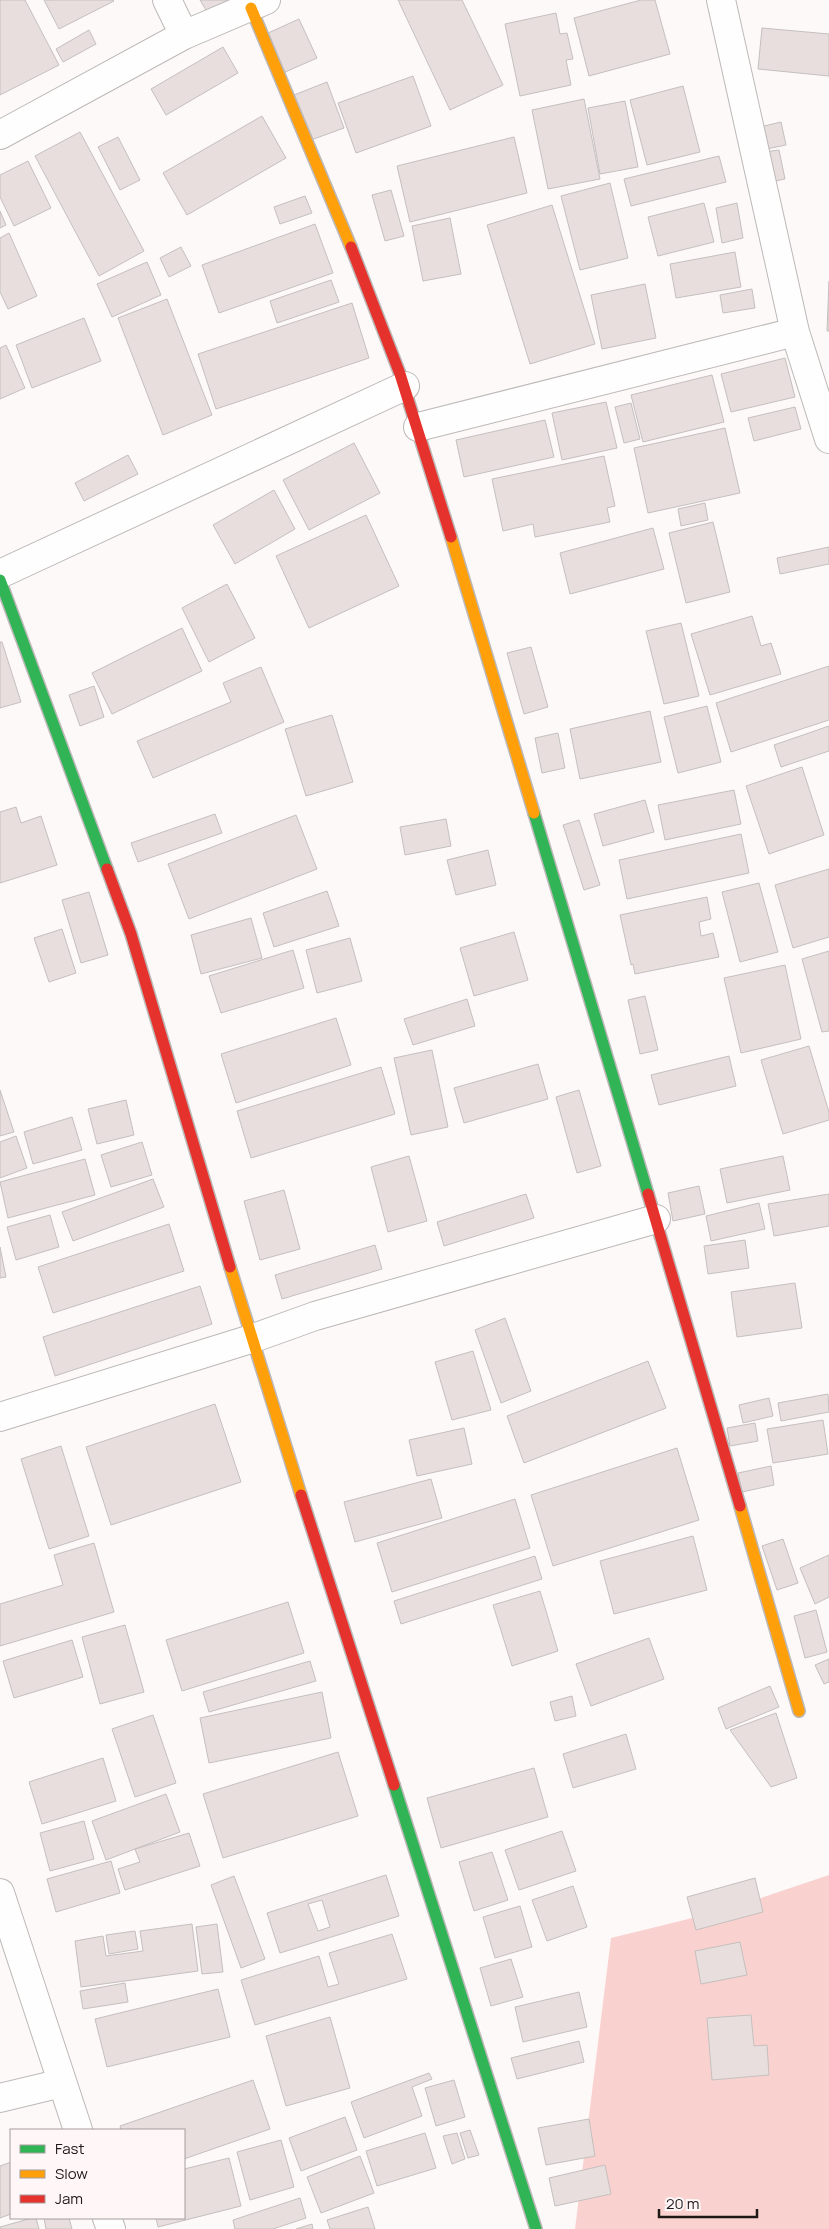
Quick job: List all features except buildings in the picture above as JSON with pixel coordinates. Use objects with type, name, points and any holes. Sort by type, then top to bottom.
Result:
[{"type":"street","points":[[167,0],[184,35]]},
{"type":"street","points":[[721,0],[795,332],[829,439]]},
{"type":"street","points":[[0,135],[184,35],[259,4],[328,191],[405,386],[418,427],[656,1220],[799,1711]]},
{"type":"street","points":[[418,427],[795,332]]},
{"type":"street","points":[[0,574],[405,386]]},
{"type":"street","points":[[0,580],[131,934],[251,1339],[536,2229]]},
{"type":"street","points":[[0,1417],[251,1339],[315,1316],[656,1220]]},
{"type":"street","points":[[0,1893],[78,2129]]},
{"type":"street","points":[[0,2098],[62,2083]]},
{"type":"shaded area","points":[[829,1875],[829,2229],[575,2229],[611,1938],[725,1910]]},
{"type":"traffic: fast","points":[[0,580],[107,869]]},
{"type":"traffic: fast","points":[[534,813],[648,1194]]},
{"type":"traffic: fast","points":[[394,1785],[536,2229]]},
{"type":"traffic: slow","points":[[251,8],[351,247]]},
{"type":"traffic: slow","points":[[451,537],[534,813]]},
{"type":"traffic: slow","points":[[230,1267],[301,1495]]},
{"type":"traffic: slow","points":[[740,1506],[799,1711]]},
{"type":"traffic: jam","points":[[351,247],[400,374],[451,537]]},
{"type":"traffic: jam","points":[[107,869],[131,934],[230,1267]]},
{"type":"traffic: jam","points":[[648,1194],[740,1506]]},
{"type":"traffic: jam","points":[[301,1495],[394,1785]]}]
